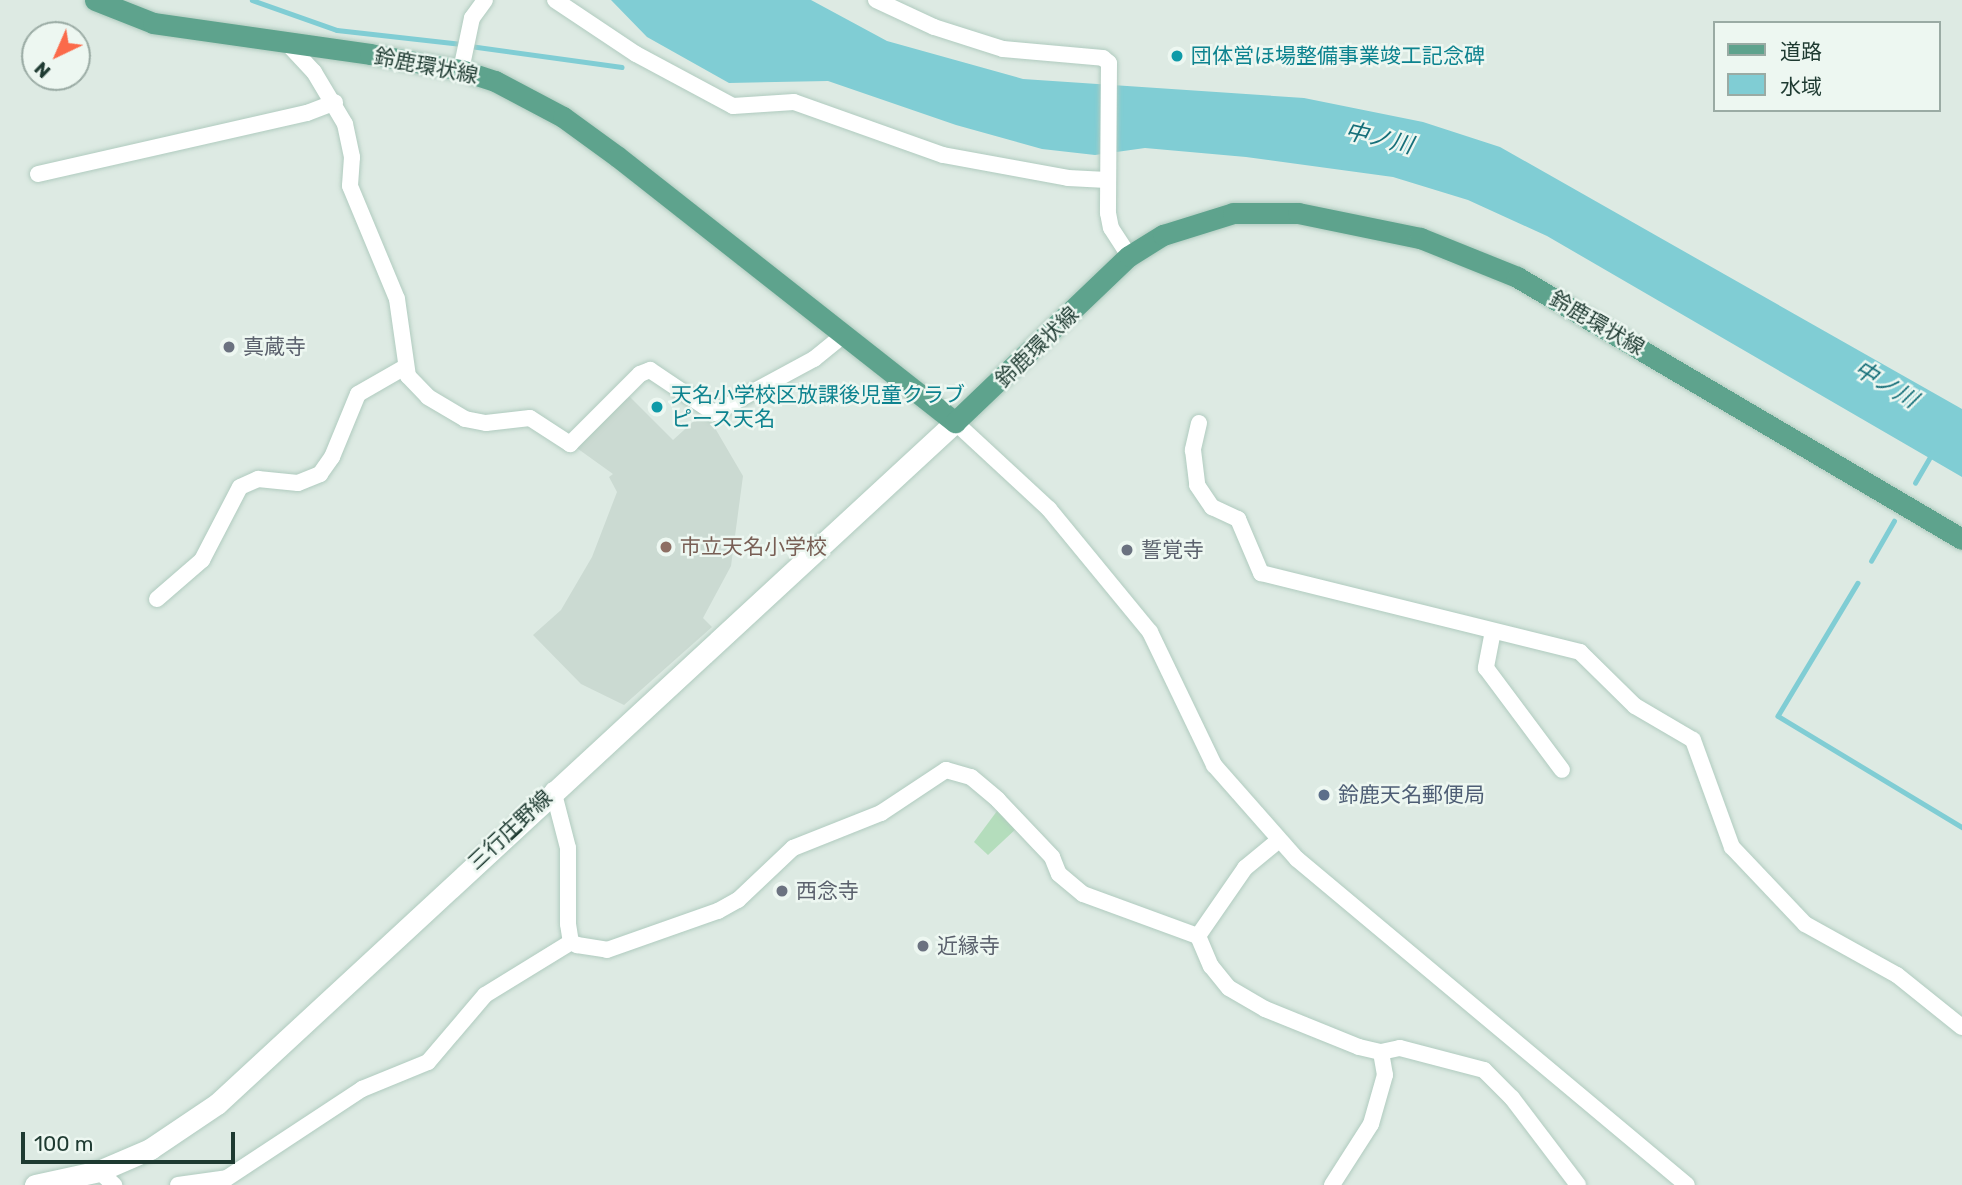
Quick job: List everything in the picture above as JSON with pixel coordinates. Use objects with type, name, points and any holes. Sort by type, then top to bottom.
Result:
[{"type":"main road","name":"鈴鹿環状線","points":[[95,0],[153,23],[286,42],[464,54],[495,81],[563,117],[955,422],[1129,256],[1183,226],[1255,211],[1341,220],[1452,249],[1571,307],[1962,539]]},
{"type":"main road","name":"三行庄野線","points":[[35,1185],[106,1178],[217,1104],[553,790],[955,422]]},
{"type":"street","points":[[555,0],[636,54],[733,106],[794,102],[943,155],[1068,178],[1107,180]]},
{"type":"street","points":[[876,0],[969,38],[1038,54],[1103,58],[1112,70],[1107,180],[1111,228],[1129,256]]},
{"type":"street","points":[[464,54],[472,18],[483,1]]},
{"type":"street","points":[[286,42],[334,102],[352,158],[350,186],[379,246],[397,299],[405,367],[420,391],[465,419],[486,424],[530,418],[570,444],[640,374],[650,370],[662,374],[714,414],[814,359],[845,334]]},
{"type":"street","points":[[38,174],[254,126],[334,102]]},
{"type":"street","points":[[157,599],[202,560],[240,487],[258,479],[298,482],[320,474],[332,457],[358,394],[405,367]]},
{"type":"street","points":[[955,422],[1049,509],[1150,632],[1214,765],[1279,840],[1520,1049],[1687,1185]]},
{"type":"street","points":[[1199,423],[1193,450],[1197,485],[1212,507],[1238,519],[1261,573],[1580,652],[1635,706],[1693,740],[1731,847],[1805,924],[1897,975],[1962,1027]]},
{"type":"street","points":[[1493,631],[1486,668],[1562,770]]},
{"type":"street","points":[[178,1185],[227,1178],[362,1090],[428,1062],[485,995],[571,942],[607,950],[718,911],[738,900],[793,848],[801,848],[881,813],[946,770],[971,777],[998,800],[1052,857],[1059,874],[1083,894],[1198,936],[1218,976],[1243,997],[1381,1052],[1400,1048],[1484,1070],[1512,1098],[1578,1185]]},
{"type":"street","points":[[553,790],[568,848],[571,942]]},
{"type":"street","points":[[1198,936],[1245,868],[1279,840]]},
{"type":"street","points":[[1332,1185],[1371,1124],[1385,1075],[1381,1052]]},
{"type":"shaded area","name":"市立天名小学校","points":[[626,393],[673,440],[705,411],[743,476],[731,566],[703,618],[712,627],[624,705],[581,684],[533,635],[561,610],[592,557],[617,492],[609,477],[613,474],[574,446]]},
{"type":"green space","points":[[1000,807],[1018,827],[988,855],[974,842]]},
{"type":"water","name":"中ノ川","points":[[611,0],[811,0],[887,41],[1023,79],[1304,98],[1423,122],[1500,147],[1962,409],[1962,477],[1547,236],[1468,200],[1393,177],[1246,157],[1145,148],[1095,155],[1042,149],[956,125],[828,81],[729,83],[647,37]]},
{"type":"waterway","points":[[252,0],[337,30],[461,44]]},
{"type":"waterway","points":[[470,46],[622,67]]},
{"type":"waterway","points":[[1915,483],[1932,453]]},
{"type":"waterway","points":[[1871,561],[1894,521]]},
{"type":"waterway","points":[[1858,583],[1778,716],[1962,827]]},
{"type":"place","name":"団体営ほ場整備事業竣工記念碑","points":[[1177,56]]},
{"type":"place","name":"真蔵寺","points":[[229,347]]},
{"type":"place","name":"天名小学校区放課後児童クラブ ピース天名","points":[[657,407]]},
{"type":"place","name":"市立天名小学校","points":[[666,547]]},
{"type":"place","name":"誓覚寺","points":[[1127,550]]},
{"type":"place","name":"鈴鹿天名郵便局","points":[[1324,795]]},
{"type":"place","name":"西念寺","points":[[782,891]]},
{"type":"place","name":"近縁寺","points":[[923,946]]}]
